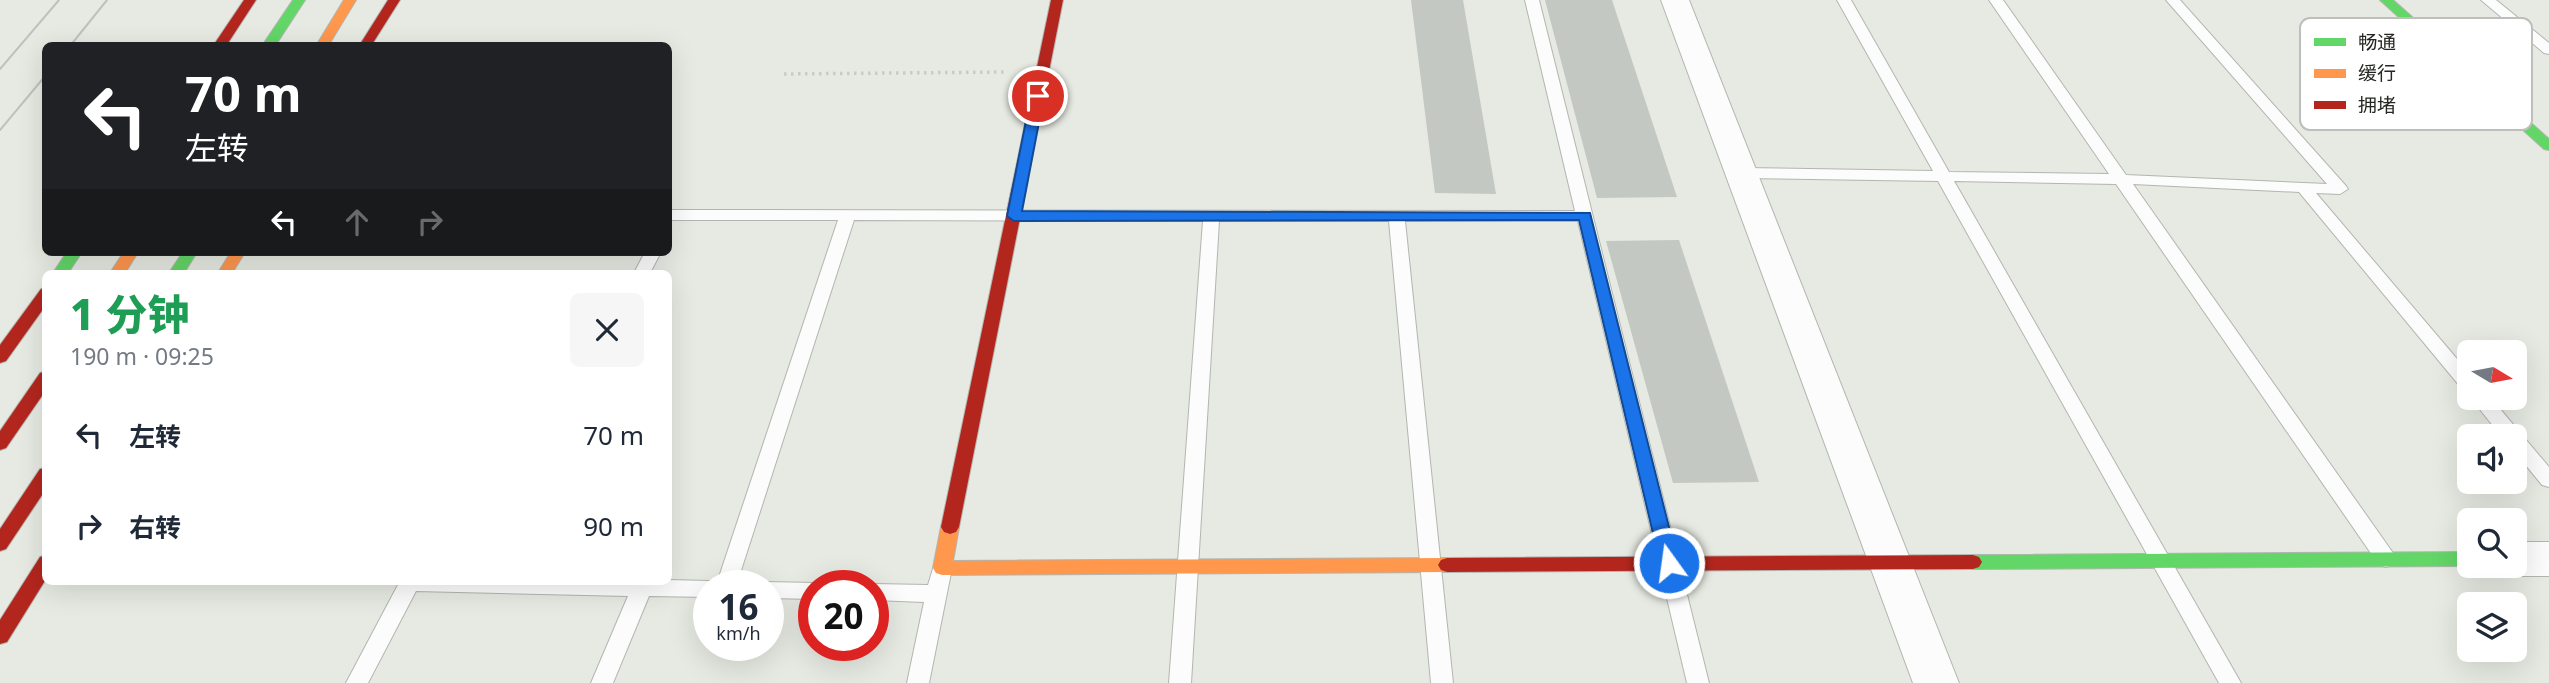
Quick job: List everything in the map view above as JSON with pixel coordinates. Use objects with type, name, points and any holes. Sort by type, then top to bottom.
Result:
[{"type":"street","points":[[222,42],[250,0]]},
{"type":"street","points":[[271,42],[299,0]]},
{"type":"street","points":[[324,42],[350,0]]},
{"type":"street","points":[[368,42],[394,0]]},
{"type":"street","points":[[1057,0],[942,568],[2457,559]]},
{"type":"street","points":[[1675,0],[1936,683]]},
{"type":"street","points":[[2386,0],[2406,18]]},
{"type":"street","points":[[2531,130],[2549,146]]},
{"type":"street","points":[[0,356],[42,298]]},
{"type":"street","points":[[0,444],[42,383]]},
{"type":"street","points":[[0,544],[42,480]]},
{"type":"street","points":[[2527,559],[2549,559]]},
{"type":"street","points":[[0,636],[42,568]]},
{"type":"lane","points":[[1532,0],[1698,683]]},
{"type":"lane","points":[[1844,0],[2230,683]]},
{"type":"lane","points":[[1996,0],[2386,559]]},
{"type":"lane","points":[[1741,173],[2120,179],[2340,189],[2173,0]]},
{"type":"lane","points":[[2488,0],[2510,18]]},
{"type":"lane","points":[[2532,36],[2549,50]]},
{"type":"lane","points":[[2303,187],[2457,371]]},
{"type":"lane","points":[[731,570],[847,216]]},
{"type":"lane","points":[[1180,683],[1210,216]]},
{"type":"lane","points":[[672,217],[1585,216]]},
{"type":"lane","points":[[1397,217],[1442,683]]},
{"type":"lane","points":[[2490,410],[2501,424]]},
{"type":"lane","points":[[2527,454],[2549,480]]},
{"type":"lane","points":[[918,683],[942,568]]},
{"type":"lane","points":[[357,683],[408,585]]},
{"type":"lane","points":[[566,585],[693,589]]},
{"type":"lane","points":[[602,683],[642,587]]},
{"type":"lane","points":[[889,593],[936,594]]},
{"type":"path","points":[[784,74],[1042,72]]},
{"type":"building","points":[[1411,0],[1463,0],[1496,194],[1435,193]]},
{"type":"building","points":[[1545,0],[1612,0],[1677,197],[1597,198]]},
{"type":"building","points":[[1679,240],[1759,482],[1673,483],[1606,241]]},
{"type":"tram line","points":[[0,69],[59,0]]},
{"type":"tram line","points":[[73,42],[107,0]]},
{"type":"tram line","points":[[0,130],[42,80]]},
{"type":"traffic: fast","points":[[271,42],[299,0]]},
{"type":"traffic: fast","points":[[2386,0],[2406,18]]},
{"type":"traffic: fast","points":[[2531,130],[2549,146]]},
{"type":"traffic: fast","points":[[62,270],[72,256]]},
{"type":"traffic: fast","points":[[178,270],[187,256]]},
{"type":"traffic: fast","points":[[1973,562],[2457,559]]},
{"type":"traffic: slow","points":[[324,42],[350,0]]},
{"type":"traffic: slow","points":[[119,270],[128,256]]},
{"type":"traffic: slow","points":[[227,270],[236,256]]},
{"type":"traffic: slow","points":[[950,527],[942,568],[1447,565]]},
{"type":"traffic: jam","points":[[222,42],[250,0]]},
{"type":"traffic: jam","points":[[368,42],[394,0]]},
{"type":"traffic: jam","points":[[950,527],[1057,0]]},
{"type":"traffic: jam","points":[[0,357],[42,299]]},
{"type":"traffic: jam","points":[[0,444],[42,383]]},
{"type":"traffic: jam","points":[[0,544],[42,480]]},
{"type":"traffic: jam","points":[[1447,565],[1973,562]]},
{"type":"traffic: jam","points":[[0,636],[42,568]]},
{"type":"route","points":[[1038,96],[1014,216],[1585,216],[1669,563]]}]
